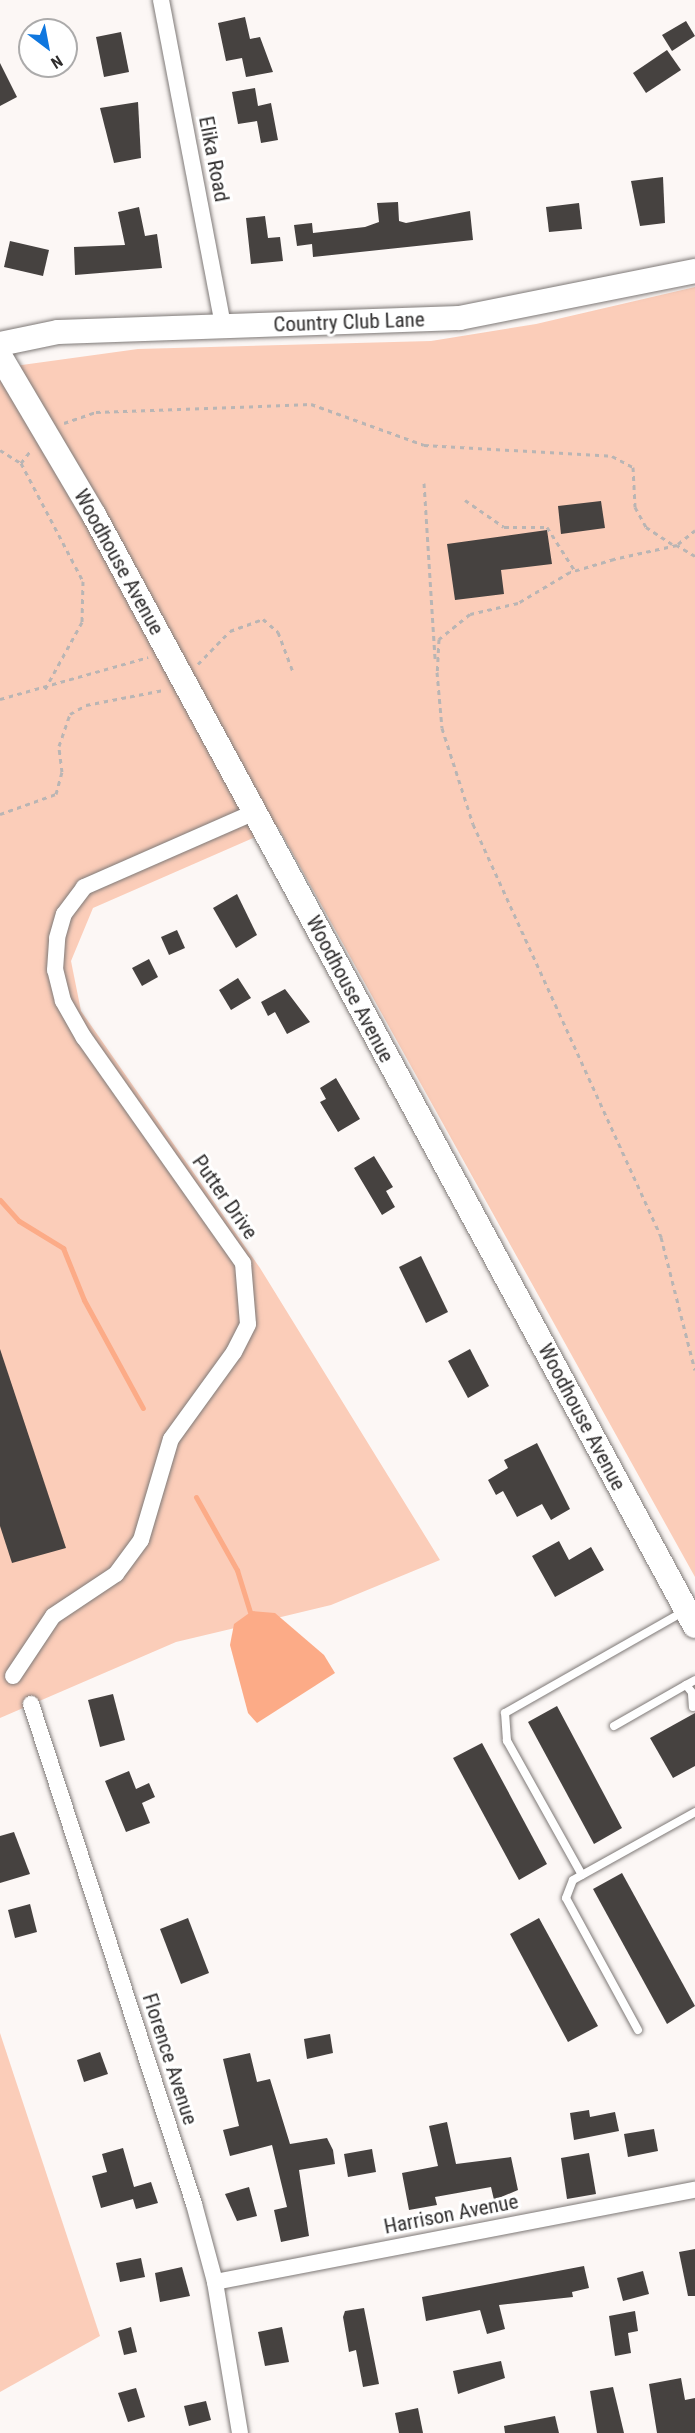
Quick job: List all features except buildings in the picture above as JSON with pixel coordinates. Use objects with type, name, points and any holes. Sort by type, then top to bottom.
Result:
[{"type":"main road","name":"Country Club Lane","points":[[0,344],[58,332],[460,318],[695,271]]},
{"type":"main road","name":"Woodhouse Avenue","points":[[0,356],[47,435],[183,678],[691,1618]]},
{"type":"street","name":"Elika Road","points":[[160,0],[223,326]]},
{"type":"street","name":"Putter Drive","points":[[12,1676],[53,1616],[116,1574],[141,1540],[171,1439],[234,1353],[248,1324],[243,1263],[84,1038],[63,1002],[55,969],[57,938],[64,914],[84,887],[255,812]]},
{"type":"street","name":"Florence Avenue","points":[[31,1704],[215,2282],[240,2433]]},
{"type":"street","name":"Harrison Avenue","points":[[215,2282],[695,2190]]},
{"type":"lane","points":[[582,1875],[507,1741],[505,1713],[691,1618]]},
{"type":"lane","points":[[614,1726],[695,1680]]},
{"type":"lane","points":[[686,1685],[693,1695],[693,1707]]},
{"type":"lane","points":[[638,2030],[566,1898],[573,1880],[695,1812]]},
{"type":"path","points":[[21,463],[47,435],[71,419],[96,412],[311,404],[424,445],[612,456],[633,467],[635,507],[646,527],[695,556]]},
{"type":"path","points":[[0,450],[21,463],[63,539],[86,598],[76,637],[45,689]]},
{"type":"path","points":[[424,483],[436,672],[442,728],[472,824],[661,1237],[695,1370]]},
{"type":"path","points":[[465,500],[504,527],[547,527],[575,571]]},
{"type":"path","points":[[436,672],[439,639],[452,626],[489,607],[518,603],[575,571],[677,545],[695,530]]},
{"type":"path","points":[[0,814],[56,794],[59,746],[70,714],[86,705],[148,697],[183,678],[230,632],[254,619],[278,632],[293,672]]},
{"type":"path","points":[[0,699],[45,689],[167,650]]},
{"type":"shaded area","points":[[695,287],[695,1577],[278,827],[93,908],[71,961],[81,1011],[260,1268],[440,1560],[331,1605],[176,1642],[0,1718],[0,368],[138,349],[431,341],[536,324]]},
{"type":"shaded area","points":[[252,1611],[275,1613],[324,1655],[335,1673],[257,1723],[248,1713],[230,1645],[234,1624]]},
{"type":"shaded area","points":[[0,2033],[100,2336],[0,2392]]},
{"type":"waterway","points":[[0,1200],[19,1221],[63,1248],[84,1300],[143,1408]]},
{"type":"waterway","points":[[196,1497],[237,1570],[250,1612]]}]
